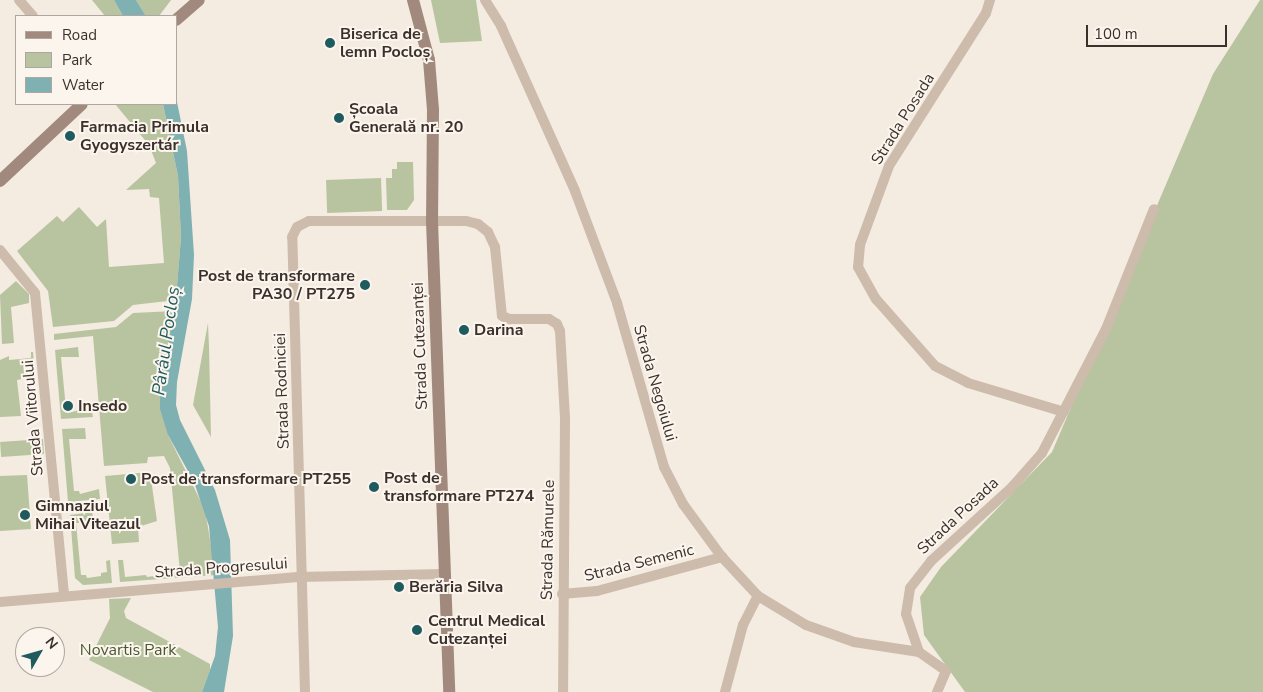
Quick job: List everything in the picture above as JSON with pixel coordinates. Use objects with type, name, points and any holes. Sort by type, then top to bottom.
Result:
[{"type":"street","points":[[19,0],[32,15]]},
{"type":"street","points":[[178,18],[200,0]]},
{"type":"street","name":"Strada Cutezanței","points":[[413,0],[429,60],[433,110],[432,221],[449,692]]},
{"type":"street","name":"Strada Negoiului","points":[[485,0],[501,26],[594,238],[617,303],[664,467],[683,504],[722,557],[758,596],[806,625],[854,642],[919,652]]},
{"type":"street","name":"Strada Posada","points":[[990,0],[981,21],[889,166],[860,245],[858,267],[876,299],[935,366],[968,383],[1064,412]]},
{"type":"street","points":[[0,181],[81,105]]},
{"type":"street","name":"Strada Posada","points":[[919,652],[906,614],[910,588],[931,561],[1012,487],[1042,453],[1106,328],[1154,209]]},
{"type":"street","name":"Strada Rodniciei","points":[[305,692],[292,237],[297,227],[309,221],[432,221]]},
{"type":"street","name":"Strada Rămurele","points":[[432,221],[466,221],[488,232],[495,247],[502,316],[510,319],[549,320],[557,324],[560,331],[565,418],[562,594],[563,692]]},
{"type":"street","name":"Strada Viitorului","points":[[0,250],[35,293],[64,595]]},
{"type":"street","name":"Strada Semenic","points":[[562,594],[597,591],[722,557]]},
{"type":"street","name":"Strada Progresului","points":[[0,602],[64,595],[302,577],[445,574]]},
{"type":"street","points":[[725,692],[743,625],[758,596]]},
{"type":"street","points":[[919,652],[946,672],[937,692]]},
{"type":"green space","points":[[92,0],[114,0],[122,15],[104,15]]},
{"type":"green space","points":[[136,0],[171,0],[160,15],[145,15]]},
{"type":"green space","points":[[431,0],[476,0],[482,41],[440,43]]},
{"type":"green space","points":[[1260,0],[1263,0],[1263,692],[965,692],[924,635],[920,597],[941,567],[1052,452],[1213,74]]},
{"type":"green space","points":[[116,105],[163,105],[178,176],[181,237],[176,300],[133,305],[114,321],[53,327],[48,291],[17,251],[57,216],[63,222],[79,207],[97,227],[106,219],[109,267],[164,263],[159,198],[150,197],[149,189],[126,190],[156,163],[149,145]]},
{"type":"green space","points":[[397,162],[413,162],[414,200],[407,210],[387,210],[386,178],[392,178],[392,169],[397,169]]},
{"type":"green space","points":[[381,178],[382,211],[327,213],[326,180]]},
{"type":"green space","points":[[16,281],[29,294],[29,303],[11,307],[14,343],[2,344],[0,295]]},
{"type":"green space","points":[[175,311],[168,435],[205,510],[216,575],[120,582],[118,560],[123,560],[125,577],[146,575],[147,577],[180,572],[170,468],[164,456],[148,457],[147,463],[104,466],[93,336],[54,340],[54,334],[116,327],[133,313]]},
{"type":"green space","points":[[208,323],[209,347],[211,437],[193,405]]},
{"type":"green space","points":[[78,347],[79,357],[61,357],[66,409],[72,412],[91,407],[93,417],[61,419],[55,350]]},
{"type":"green space","points":[[31,352],[33,352],[35,376],[17,380],[21,416],[0,417],[0,360],[9,356],[9,360],[31,358]]},
{"type":"green space","points":[[85,428],[86,439],[69,439],[74,491],[79,491],[80,494],[99,489],[100,499],[68,502],[62,429]]},
{"type":"green space","points":[[43,439],[44,454],[1,457],[0,442]]},
{"type":"green space","points":[[150,472],[157,521],[138,527],[139,542],[112,544],[105,476]]},
{"type":"green space","points":[[27,475],[31,529],[0,531],[0,476]]},
{"type":"green space","points":[[92,512],[94,523],[76,523],[81,575],[86,575],[87,578],[101,576],[101,573],[107,572],[106,561],[110,560],[112,583],[83,585],[75,578],[70,515]]},
{"type":"green space","name":"Novartis Park","points":[[131,598],[124,611],[126,618],[210,664],[210,670],[202,692],[153,692],[89,660],[110,618],[109,599]]},
{"type":"water","points":[[114,0],[136,0],[145,15],[122,15]]},
{"type":"water","name":"Pârâul Pocloș","points":[[163,105],[178,105],[187,151],[194,255],[192,299],[177,382],[176,405],[180,420],[215,490],[230,540],[233,636],[224,692],[202,692],[215,656],[218,627],[209,526],[194,482],[168,435],[160,409],[160,381],[175,311],[181,237],[178,176]]},
{"type":"place","name":"Biserica de lemn Pocloș","points":[[330,43]]},
{"type":"place","name":"Școala Generală nr. 20","points":[[339,118]]},
{"type":"place","name":"Farmacia Primula Gyogyszertár","points":[[70,136]]},
{"type":"place","name":"Post de transformare PA30 / PT275","points":[[365,285]]},
{"type":"place","name":"Darina","points":[[464,330]]},
{"type":"place","name":"Insedo","points":[[68,406]]},
{"type":"place","name":"Post de transformare PT255","points":[[131,479]]},
{"type":"place","name":"Post de transformare PT274","points":[[374,487]]},
{"type":"place","name":"Gimnaziul Mihai Viteazul","points":[[25,515]]},
{"type":"place","name":"Berăria Silva","points":[[399,587]]},
{"type":"place","name":"Centrul Medical Cutezanței","points":[[417,630]]}]
